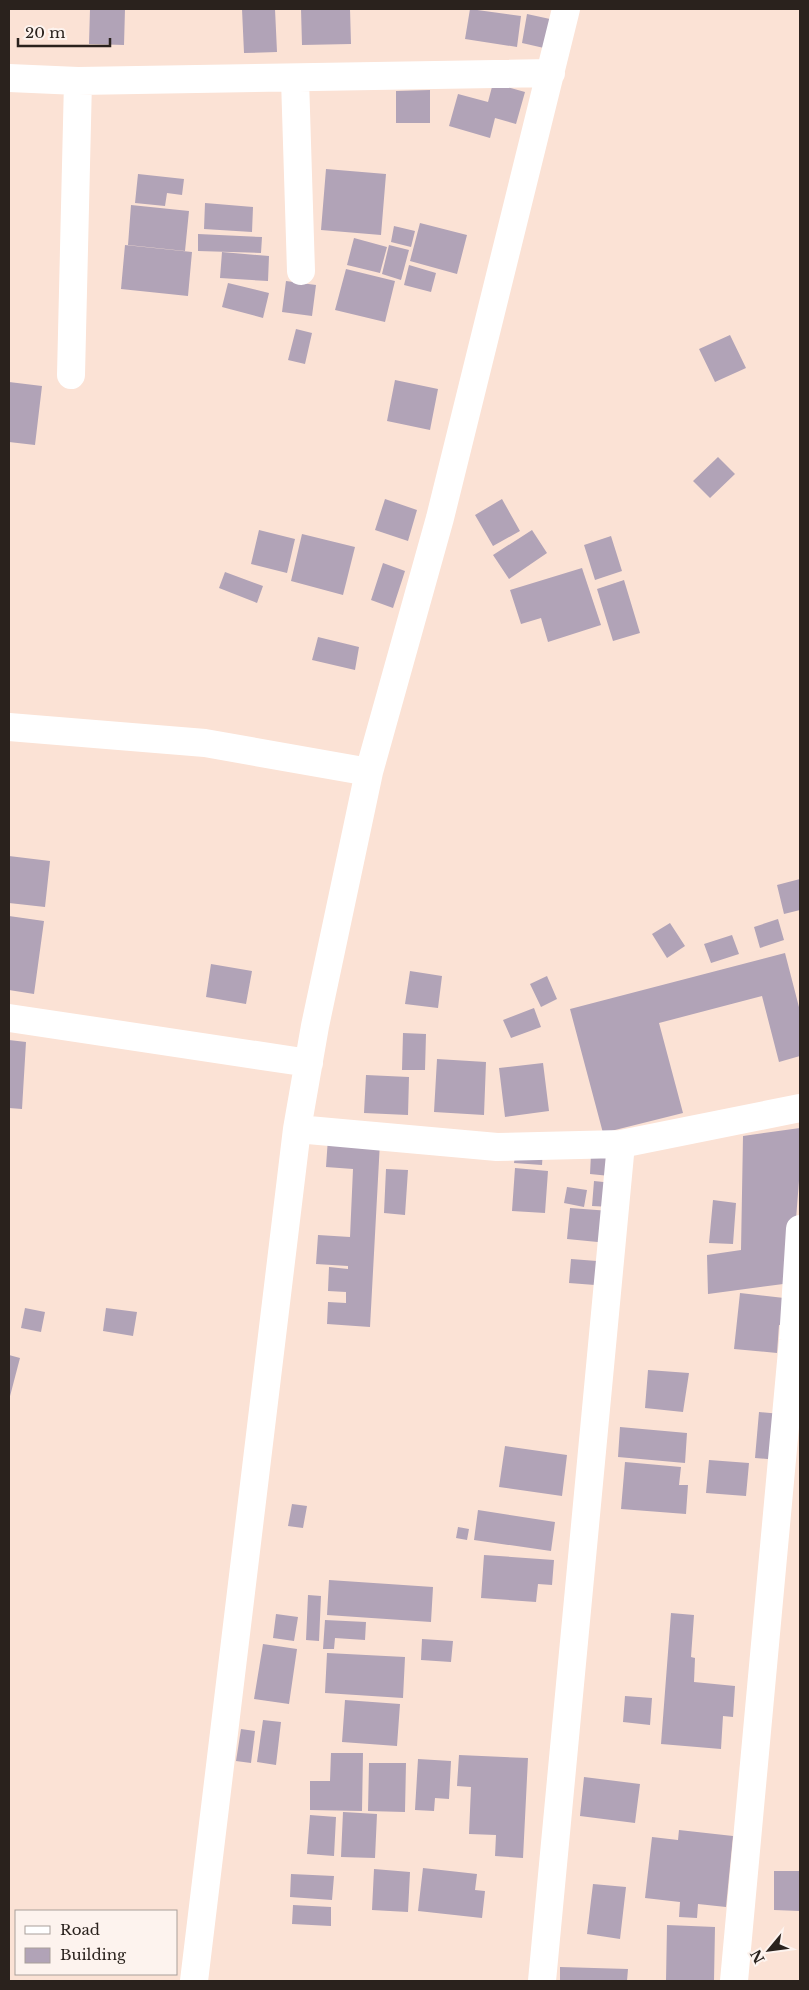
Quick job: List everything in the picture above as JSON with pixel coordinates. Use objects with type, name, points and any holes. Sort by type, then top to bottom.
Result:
[{"type":"street","points":[[194,1981],[297,1129],[308,1063],[369,772],[440,518],[566,9]]},
{"type":"street","points":[[9,78],[78,81],[550,73]]},
{"type":"street","points":[[296,78],[301,271]]},
{"type":"street","points":[[71,375],[78,81]]},
{"type":"street","points":[[9,727],[205,743],[369,772]]},
{"type":"street","points":[[9,1018],[308,1063]]},
{"type":"street","points":[[297,1129],[497,1147],[621,1144],[800,1108]]},
{"type":"street","points":[[542,1981],[621,1144]]},
{"type":"street","points":[[734,1981],[793,1340],[800,1229]]},
{"type":"building","points":[[90,9],[125,9],[124,45],[89,44]]},
{"type":"building","points":[[242,9],[275,9],[277,52],[244,53]]},
{"type":"building","points":[[301,9],[350,9],[351,44],[302,45]]},
{"type":"building","points":[[470,9],[521,16],[517,47],[465,39]]},
{"type":"building","points":[[527,14],[550,19],[544,48],[522,43]]},
{"type":"building","points":[[493,83],[525,92],[516,124],[495,118],[490,138],[449,126],[458,94],[488,102]]},
{"type":"building","points":[[430,90],[430,123],[396,123],[396,91]]},
{"type":"building","points":[[326,169],[386,174],[381,235],[321,230]]},
{"type":"building","points":[[138,174],[184,179],[182,195],[167,193],[165,206],[135,203]]},
{"type":"building","points":[[205,203],[253,207],[252,232],[204,229]]},
{"type":"building","points":[[131,205],[189,211],[185,251],[128,245]]},
{"type":"building","points":[[420,223],[467,235],[457,274],[410,261]]},
{"type":"building","points":[[394,226],[415,231],[411,247],[391,242]]},
{"type":"building","points":[[198,234],[262,237],[261,253],[198,251]]},
{"type":"building","points":[[354,238],[387,247],[380,273],[347,265]]},
{"type":"building","points":[[125,245],[192,252],[188,296],[121,289]]},
{"type":"building","points":[[389,245],[409,250],[401,280],[382,274]]},
{"type":"building","points":[[222,252],[269,256],[268,281],[220,278]]},
{"type":"building","points":[[409,265],[436,273],[431,292],[404,285]]},
{"type":"building","points":[[346,269],[395,281],[385,322],[335,310]]},
{"type":"building","points":[[286,281],[316,285],[312,316],[282,312]]},
{"type":"building","points":[[228,283],[269,293],[263,318],[222,307]]},
{"type":"building","points":[[296,329],[312,333],[305,364],[288,360]]},
{"type":"building","points":[[730,335],[746,368],[715,382],[699,349]]},
{"type":"building","points":[[395,380],[438,389],[430,430],[387,421]]},
{"type":"building","points":[[9,382],[42,386],[35,445],[9,442]]},
{"type":"building","points":[[718,457],[735,474],[710,498],[693,481]]},
{"type":"building","points":[[385,499],[417,510],[408,541],[375,530]]},
{"type":"building","points":[[502,499],[520,531],[493,546],[475,515]]},
{"type":"building","points":[[259,530],[295,539],[287,573],[251,564]]},
{"type":"building","points":[[532,530],[547,553],[509,579],[493,555]]},
{"type":"building","points":[[302,534],[355,547],[343,595],[291,581]]},
{"type":"building","points":[[611,536],[622,571],[595,580],[584,545]]},
{"type":"building","points":[[383,563],[405,571],[393,608],[371,600]]},
{"type":"building","points":[[582,568],[601,625],[548,642],[541,618],[521,624],[510,590]]},
{"type":"building","points":[[225,572],[263,586],[257,603],[219,588]]},
{"type":"building","points":[[624,580],[640,633],[613,641],[597,589]]},
{"type":"building","points":[[318,637],[359,647],[355,670],[312,660]]},
{"type":"building","points":[[9,856],[50,861],[45,907],[9,903]]},
{"type":"building","points":[[800,879],[800,910],[784,914],[777,885]]},
{"type":"building","points":[[9,916],[44,921],[34,994],[9,990]]},
{"type":"building","points":[[778,919],[784,940],[760,948],[754,927]]},
{"type":"building","points":[[670,923],[685,946],[667,958],[652,934]]},
{"type":"building","points":[[732,935],[739,954],[711,963],[704,944]]},
{"type":"building","points":[[785,953],[800,1011],[800,1056],[779,1062],[762,996],[659,1023],[683,1113],[603,1133],[570,1009]]},
{"type":"building","points":[[211,964],[252,971],[246,1004],[206,997]]},
{"type":"building","points":[[410,971],[442,976],[438,1008],[405,1004]]},
{"type":"building","points":[[547,976],[557,999],[541,1007],[530,984]]},
{"type":"building","points":[[534,1008],[541,1027],[511,1038],[503,1020]]},
{"type":"building","points":[[403,1033],[426,1034],[425,1070],[402,1070]]},
{"type":"building","points":[[9,1040],[26,1042],[22,1109],[9,1108]]},
{"type":"building","points":[[437,1059],[486,1062],[484,1115],[434,1112]]},
{"type":"building","points":[[543,1063],[549,1111],[505,1117],[499,1068]]},
{"type":"building","points":[[366,1075],[409,1077],[408,1115],[364,1113]]},
{"type":"building","points":[[800,1128],[800,1168],[791,1283],[708,1294],[707,1255],[741,1250],[743,1136]]},
{"type":"building","points":[[328,1138],[380,1142],[370,1327],[327,1324],[328,1302],[346,1303],[346,1292],[328,1291],[329,1267],[348,1269],[348,1266],[316,1264],[318,1235],[350,1237],[353,1169],[326,1167]]},
{"type":"building","points":[[516,1148],[543,1150],[542,1165],[514,1163]]},
{"type":"building","points":[[591,1154],[611,1156],[610,1176],[590,1174]]},
{"type":"building","points":[[515,1168],[548,1171],[545,1213],[512,1211]]},
{"type":"building","points":[[386,1169],[408,1170],[405,1215],[384,1213]]},
{"type":"building","points":[[594,1181],[613,1183],[611,1207],[592,1206]]},
{"type":"building","points":[[567,1187],[587,1190],[584,1207],[564,1203]]},
{"type":"building","points":[[713,1200],[736,1203],[733,1244],[709,1243]]},
{"type":"building","points":[[570,1208],[610,1211],[608,1243],[567,1239]]},
{"type":"building","points":[[571,1259],[597,1261],[595,1285],[569,1283]]},
{"type":"building","points":[[740,1293],[793,1299],[790,1326],[779,1325],[777,1353],[734,1349]]},
{"type":"building","points":[[25,1308],[45,1312],[41,1332],[21,1328]]},
{"type":"building","points":[[106,1308],[137,1312],[133,1336],[103,1331]]},
{"type":"building","points":[[9,1355],[20,1358],[9,1400]]},
{"type":"building","points":[[648,1370],[689,1373],[683,1412],[645,1408]]},
{"type":"building","points":[[759,1412],[781,1414],[778,1460],[755,1458]]},
{"type":"building","points":[[620,1427],[687,1433],[685,1463],[618,1457]]},
{"type":"building","points":[[505,1446],[567,1455],[562,1496],[499,1487]]},
{"type":"building","points":[[709,1460],[749,1463],[746,1496],[706,1493]]},
{"type":"building","points":[[625,1462],[681,1467],[679,1485],[688,1485],[686,1514],[621,1509]]},
{"type":"building","points":[[292,1504],[307,1506],[303,1528],[288,1526]]},
{"type":"building","points":[[478,1510],[555,1522],[551,1551],[474,1540]]},
{"type":"building","points":[[458,1527],[469,1529],[467,1540],[456,1538]]},
{"type":"building","points":[[484,1555],[554,1560],[552,1585],[538,1584],[536,1602],[481,1598]]},
{"type":"building","points":[[329,1580],[433,1587],[431,1622],[327,1615]]},
{"type":"building","points":[[308,1595],[321,1596],[319,1641],[306,1640]]},
{"type":"building","points":[[671,1613],[694,1615],[691,1657],[695,1658],[694,1682],[735,1686],[733,1717],[723,1716],[721,1749],[661,1744]]},
{"type":"building","points":[[276,1614],[298,1617],[294,1641],[273,1638]]},
{"type":"building","points":[[325,1620],[366,1622],[365,1640],[335,1638],[334,1649],[323,1649]]},
{"type":"building","points":[[422,1639],[453,1641],[451,1662],[421,1660]]},
{"type":"building","points":[[263,1644],[297,1649],[289,1704],[254,1699]]},
{"type":"building","points":[[327,1653],[405,1657],[403,1698],[325,1693]]},
{"type":"building","points":[[625,1696],[652,1698],[650,1725],[623,1722]]},
{"type":"building","points":[[345,1700],[400,1704],[397,1746],[342,1742]]},
{"type":"building","points":[[263,1720],[281,1722],[276,1765],[257,1762]]},
{"type":"building","points":[[241,1729],[255,1731],[251,1763],[236,1761]]},
{"type":"building","points":[[331,1753],[363,1753],[362,1811],[310,1810],[310,1781],[330,1781]]},
{"type":"building","points":[[459,1755],[528,1758],[523,1858],[495,1856],[496,1835],[469,1834],[471,1787],[457,1786]]},
{"type":"building","points":[[418,1759],[451,1761],[449,1799],[435,1798],[434,1811],[415,1810]]},
{"type":"building","points":[[369,1763],[406,1763],[405,1812],[368,1811]]},
{"type":"building","points":[[584,1777],[640,1784],[635,1823],[580,1816]]},
{"type":"building","points":[[343,1812],[377,1814],[375,1858],[341,1857]]},
{"type":"building","points":[[310,1815],[336,1817],[334,1856],[307,1854]]},
{"type":"building","points":[[679,1830],[733,1836],[726,1907],[698,1904],[697,1918],[679,1917],[680,1902],[645,1898],[652,1837],[678,1840]]},
{"type":"building","points":[[423,1868],[477,1874],[475,1890],[485,1891],[482,1918],[418,1911]]},
{"type":"building","points":[[374,1869],[410,1872],[408,1912],[372,1910]]},
{"type":"building","points":[[774,1871],[800,1871],[800,1911],[774,1910]]},
{"type":"building","points":[[291,1874],[334,1876],[332,1900],[290,1897]]},
{"type":"building","points":[[593,1884],[626,1887],[620,1939],[587,1934]]},
{"type":"building","points":[[293,1905],[331,1907],[331,1926],[292,1924]]},
{"type":"building","points":[[667,1925],[715,1927],[714,1981],[666,1981]]},
{"type":"building","points":[[560,1967],[628,1969],[627,1981],[560,1981]]}]
